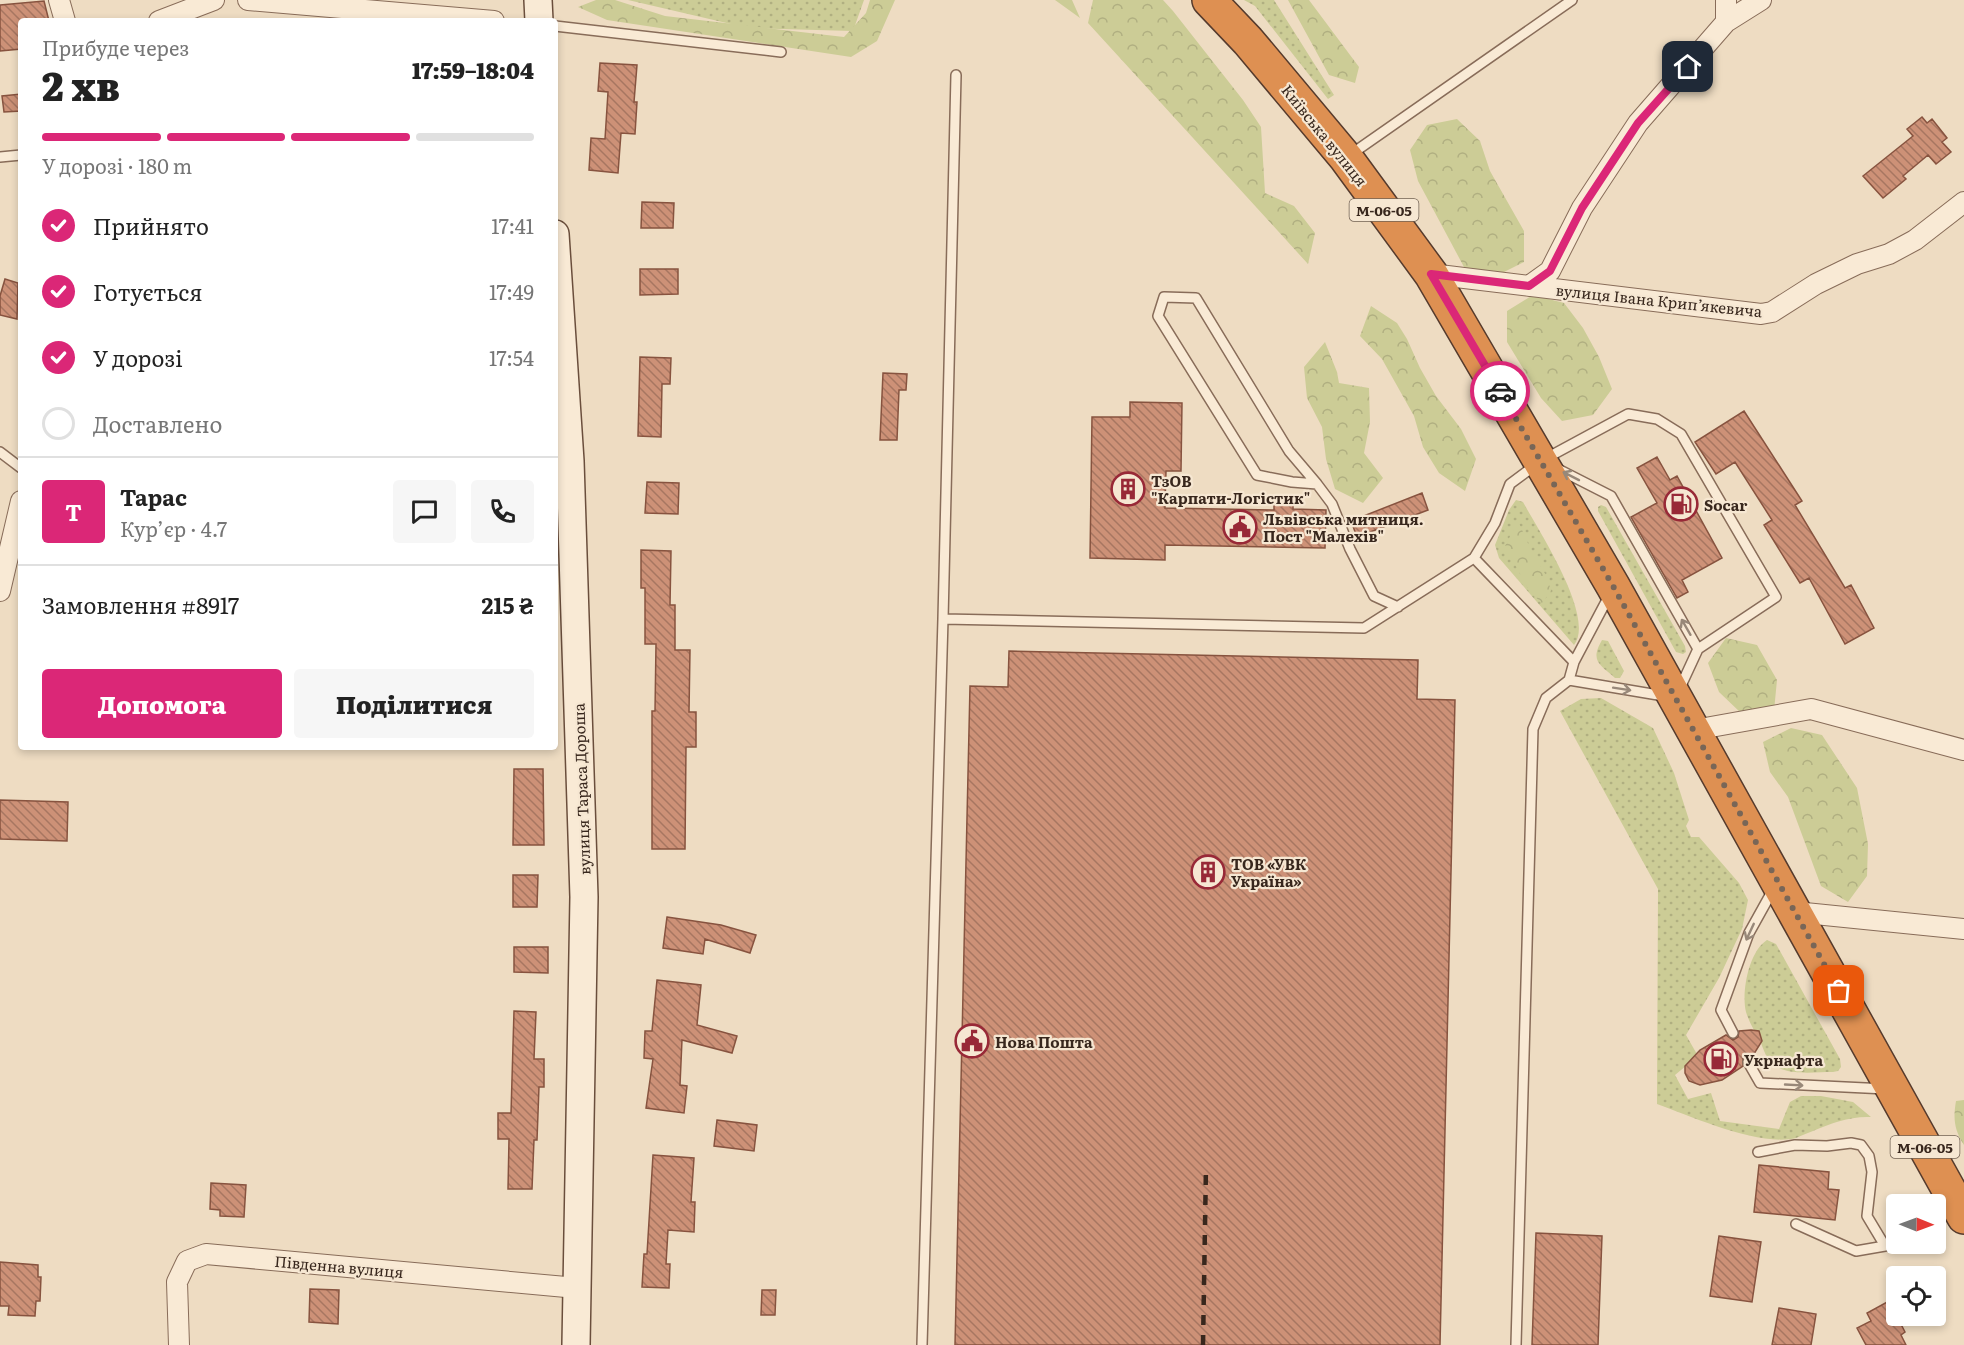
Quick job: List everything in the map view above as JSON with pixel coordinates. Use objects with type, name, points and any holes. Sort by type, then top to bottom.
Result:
[{"type":"highway","name":"Київська вулиця","points":[[1209,0],[1248,40],[1346,158],[1431,274],[1613,586],[1894,1089],[1952,1213]]},
{"type":"street","points":[[59,0],[64,18]]},
{"type":"street","points":[[167,18],[214,0]]},
{"type":"street","points":[[248,0],[459,18]]},
{"type":"street","points":[[538,0],[539,18]]},
{"type":"street","points":[[1726,0],[1726,22]]},
{"type":"street","points":[[1529,286],[1550,271],[1582,208],[1638,123],[1726,22],[1761,0]]},
{"type":"street","name":"вулиця Івана Крипʼякевича","points":[[1431,274],[1761,314],[1772,312],[1816,284],[1857,264],[1889,254],[1915,240],[1964,202]]},
{"type":"street","name":"вулиця Тараса Дороша","points":[[558,279],[576,585],[584,897],[576,1345]]},
{"type":"street","points":[[0,591],[18,514]]},
{"type":"street","points":[[1694,730],[1811,710],[1964,750]]},
{"type":"street","points":[[1795,912],[1964,929]]},
{"type":"street","name":"Південна вулиця","points":[[178,1345],[177,1282],[187,1261],[206,1254],[578,1288]]},
{"type":"lane","points":[[1346,158],[1572,0]]},
{"type":"lane","points":[[558,26],[781,52]]},
{"type":"lane","points":[[922,1345],[956,75]]},
{"type":"lane","points":[[0,157],[18,155]]},
{"type":"lane","points":[[1317,484],[1257,475],[1158,316],[1164,297],[1196,298],[1289,451],[1317,484],[1332,504],[1350,549],[1374,596],[1398,607]]},
{"type":"lane","points":[[943,619],[1364,628],[1474,558],[1495,523],[1510,484],[1541,461],[1628,414],[1656,419],[1681,434],[1776,597],[1698,649],[1676,698],[1569,681]]},
{"type":"lane","points":[[0,452],[18,466]]},
{"type":"lane","points":[[1541,461],[1611,496],[1698,649]]},
{"type":"lane","points":[[1474,558],[1574,662]]},
{"type":"lane","points":[[1516,1345],[1533,729],[1546,698],[1569,681],[1574,662],[1613,586]]},
{"type":"lane","points":[[1733,1033],[1720,1010],[1749,933],[1778,880]]},
{"type":"lane","points":[[1748,1062],[1760,1083],[1894,1089]]},
{"type":"lane","points":[[1758,1152],[1795,1145],[1827,1146],[1851,1143],[1861,1145],[1869,1156],[1872,1172],[1867,1216],[1885,1246],[1856,1251],[1796,1224]]},
{"type":"green space","points":[[596,0],[615,0],[665,16],[844,37],[866,13],[870,0],[895,0],[877,41],[851,57],[607,20],[578,7]]},
{"type":"green space","points":[[628,0],[864,0],[853,31],[748,28]]},
{"type":"green space","points":[[1055,0],[1072,0],[1080,18]]},
{"type":"green space","points":[[1093,0],[1163,0],[1173,11],[1243,100],[1261,127],[1265,193],[1294,206],[1315,233],[1308,264],[1088,23]]},
{"type":"green space","points":[[1244,0],[1274,0],[1334,95],[1328,99],[1255,6]]},
{"type":"green space","points":[[1288,0],[1309,0],[1359,67],[1355,83],[1329,75]]},
{"type":"green space","points":[[1457,119],[1480,141],[1490,171],[1524,231],[1524,262],[1496,276],[1464,267],[1418,181],[1410,150],[1427,125]]},
{"type":"green space","points":[[1533,295],[1564,303],[1583,328],[1599,357],[1612,389],[1593,415],[1562,421],[1541,398],[1507,342],[1507,311]]},
{"type":"green space","points":[[1371,306],[1397,323],[1436,396],[1461,429],[1476,459],[1465,491],[1439,473],[1423,447],[1414,416],[1382,359],[1360,336]]},
{"type":"green space","points":[[1325,342],[1339,383],[1369,388],[1370,422],[1364,453],[1383,478],[1363,503],[1335,489],[1326,459],[1322,427],[1307,398],[1304,367]]},
{"type":"green space","points":[[1516,500],[1523,502],[1552,552],[1571,595],[1579,632],[1574,645],[1499,558],[1495,545],[1509,510]]},
{"type":"green space","points":[[1601,505],[1606,507],[1685,646],[1686,652],[1683,654],[1676,652],[1598,511]]},
{"type":"green space","points":[[1518,521],[1547,577],[1551,591],[1542,603],[1530,592],[1505,546]]},
{"type":"green space","points":[[1726,638],[1757,645],[1777,680],[1774,711],[1742,714],[1719,692],[1708,663]]},
{"type":"green space","points":[[1602,640],[1608,641],[1624,671],[1620,678],[1615,678],[1598,662],[1598,647]]},
{"type":"green space","points":[[1601,698],[1653,728],[1674,773],[1689,820],[1686,826],[1691,837],[1699,837],[1739,883],[1748,900],[1742,929],[1719,978],[1686,1035],[1698,1056],[1675,1075],[1688,1099],[1711,1093],[1720,1121],[1779,1129],[1790,1102],[1801,1096],[1821,1096],[1853,1102],[1871,1117],[1841,1121],[1796,1138],[1781,1140],[1745,1135],[1657,1104],[1658,889],[1560,711],[1581,699]]},
{"type":"green space","points":[[1791,728],[1822,735],[1857,788],[1868,844],[1867,876],[1848,902],[1821,886],[1788,797],[1770,772],[1763,742]]},
{"type":"green space","points":[[1767,940],[1776,944],[1840,1059],[1841,1067],[1838,1071],[1810,1073],[1787,1071],[1771,1063],[1767,1057],[1747,1016],[1745,994],[1751,962],[1755,953]]},
{"type":"green space","points":[[1964,1100],[1964,1145],[1956,1129],[1955,1118],[1956,1101]]},
{"type":"building","points":[[44,1],[48,18],[18,18],[18,49],[0,51],[0,5]]},
{"type":"building","points":[[600,63],[637,65],[634,102],[637,102],[635,134],[621,133],[618,173],[589,170],[591,138],[605,139],[608,92],[598,91]]},
{"type":"building","points":[[18,94],[18,111],[4,112],[2,96]]},
{"type":"building","points":[[1922,117],[1927,123],[1932,119],[1947,138],[1942,142],[1951,152],[1936,164],[1928,155],[1903,176],[1906,179],[1883,198],[1863,176],[1913,136],[1907,129]]},
{"type":"building","points":[[642,202],[674,203],[673,228],[641,228]]},
{"type":"building","points":[[640,269],[678,269],[678,294],[640,295]]},
{"type":"building","points":[[5,279],[18,283],[17,319],[0,315],[0,296]]},
{"type":"building","points":[[640,357],[671,358],[670,384],[662,384],[661,437],[638,436]]},
{"type":"building","points":[[883,373],[907,374],[906,390],[899,390],[897,440],[880,440]]},
{"type":"building","points":[[1130,402],[1182,403],[1181,471],[1166,471],[1165,508],[1274,510],[1274,498],[1293,498],[1293,509],[1326,510],[1325,548],[1165,545],[1165,560],[1090,558],[1092,417],[1130,417]]},
{"type":"building","points":[[1744,411],[1802,501],[1795,505],[1845,588],[1851,585],[1874,628],[1845,644],[1809,578],[1800,583],[1764,525],[1772,520],[1735,462],[1716,474],[1695,442]]},
{"type":"building","points":[[1657,457],[1670,480],[1677,476],[1722,558],[1682,580],[1688,592],[1677,598],[1631,517],[1657,503],[1637,468]]},
{"type":"building","points":[[647,482],[679,483],[678,514],[645,513]]},
{"type":"building","points":[[1422,493],[1428,510],[1357,537],[1351,521]]},
{"type":"building","points":[[641,550],[671,551],[670,605],[675,605],[675,650],[690,650],[689,712],[696,712],[696,747],[686,747],[685,849],[652,849],[652,711],[655,711],[656,644],[645,644],[645,588],[641,588]]},
{"type":"building","name":"ТОВ «УВК Україна»","points":[[1009,651],[1418,660],[1417,699],[1455,700],[1440,1345],[955,1345],[970,686],[1008,687]]},
{"type":"building","points":[[514,769],[543,769],[544,845],[513,845]]},
{"type":"building","points":[[0,800],[68,802],[67,841],[0,839]]},
{"type":"building","points":[[513,875],[538,875],[537,907],[513,907]]},
{"type":"building","points":[[667,917],[721,925],[756,935],[750,953],[705,939],[703,954],[663,948]]},
{"type":"building","points":[[514,947],[548,947],[548,973],[514,972]]},
{"type":"building","points":[[657,980],[701,985],[697,1025],[737,1036],[732,1053],[682,1040],[680,1085],[687,1086],[684,1113],[646,1108],[653,1059],[644,1058],[645,1031],[652,1031]]},
{"type":"building","points":[[514,1011],[536,1012],[534,1059],[544,1059],[544,1087],[539,1087],[532,1189],[508,1189],[509,1139],[498,1139],[498,1113],[511,1113]]},
{"type":"building","name":"Укрнафта","points":[[1739,1031],[1759,1031],[1762,1041],[1752,1057],[1747,1055],[1743,1058],[1743,1066],[1722,1080],[1700,1085],[1689,1081],[1685,1073],[1685,1066],[1700,1050],[1726,1035],[1733,1040],[1738,1037]]},
{"type":"building","points":[[717,1120],[757,1125],[754,1151],[714,1146]]},
{"type":"building","points":[[653,1155],[694,1158],[691,1202],[695,1202],[694,1232],[668,1230],[666,1264],[670,1264],[669,1288],[642,1287],[644,1254],[647,1254]]},
{"type":"building","points":[[1759,1165],[1829,1172],[1828,1189],[1839,1190],[1835,1220],[1754,1212]]},
{"type":"building","points":[[211,1183],[246,1185],[244,1217],[220,1216],[220,1210],[210,1209]]},
{"type":"building","points":[[1536,1233],[1602,1236],[1598,1345],[1532,1345]]},
{"type":"building","points":[[1719,1236],[1761,1242],[1752,1302],[1710,1296]]},
{"type":"building","points":[[0,1262],[38,1265],[38,1277],[41,1277],[40,1301],[36,1301],[35,1316],[8,1315],[9,1306],[0,1306]]},
{"type":"building","points":[[310,1289],[339,1290],[338,1324],[309,1322]]},
{"type":"building","points":[[762,1290],[776,1290],[775,1315],[761,1315]]},
{"type":"building","points":[[1886,1303],[1886,1326],[1902,1326],[1905,1332],[1901,1335],[1906,1345],[1866,1345],[1857,1328],[1871,1321],[1867,1313]]},
{"type":"building","points":[[1779,1308],[1816,1314],[1811,1345],[1772,1345]]},
{"type":"railway","points":[[1203,1345],[1206,1166]]},
{"type":"way so far","points":[[1500,391],[1613,586],[1839,991]]},
{"type":"place","name":"ТзОВ \"Карпати-Логістик\"","points":[[1128,489]]},
{"type":"place","name":"Socar","points":[[1681,504]]},
{"type":"place","name":"Львівська митниця. Пост \"Малехів\"","points":[[1240,527]]},
{"type":"place","name":"ТОВ «УВК Україна»","points":[[1208,872]]},
{"type":"place","name":"Нова Пошта","points":[[972,1041]]},
{"type":"place","name":"Укрнафта","points":[[1721,1059]]},
{"type":"route","points":[[1500,391],[1431,274],[1529,286],[1550,271],[1582,208],[1638,123],[1688,67]]}]
